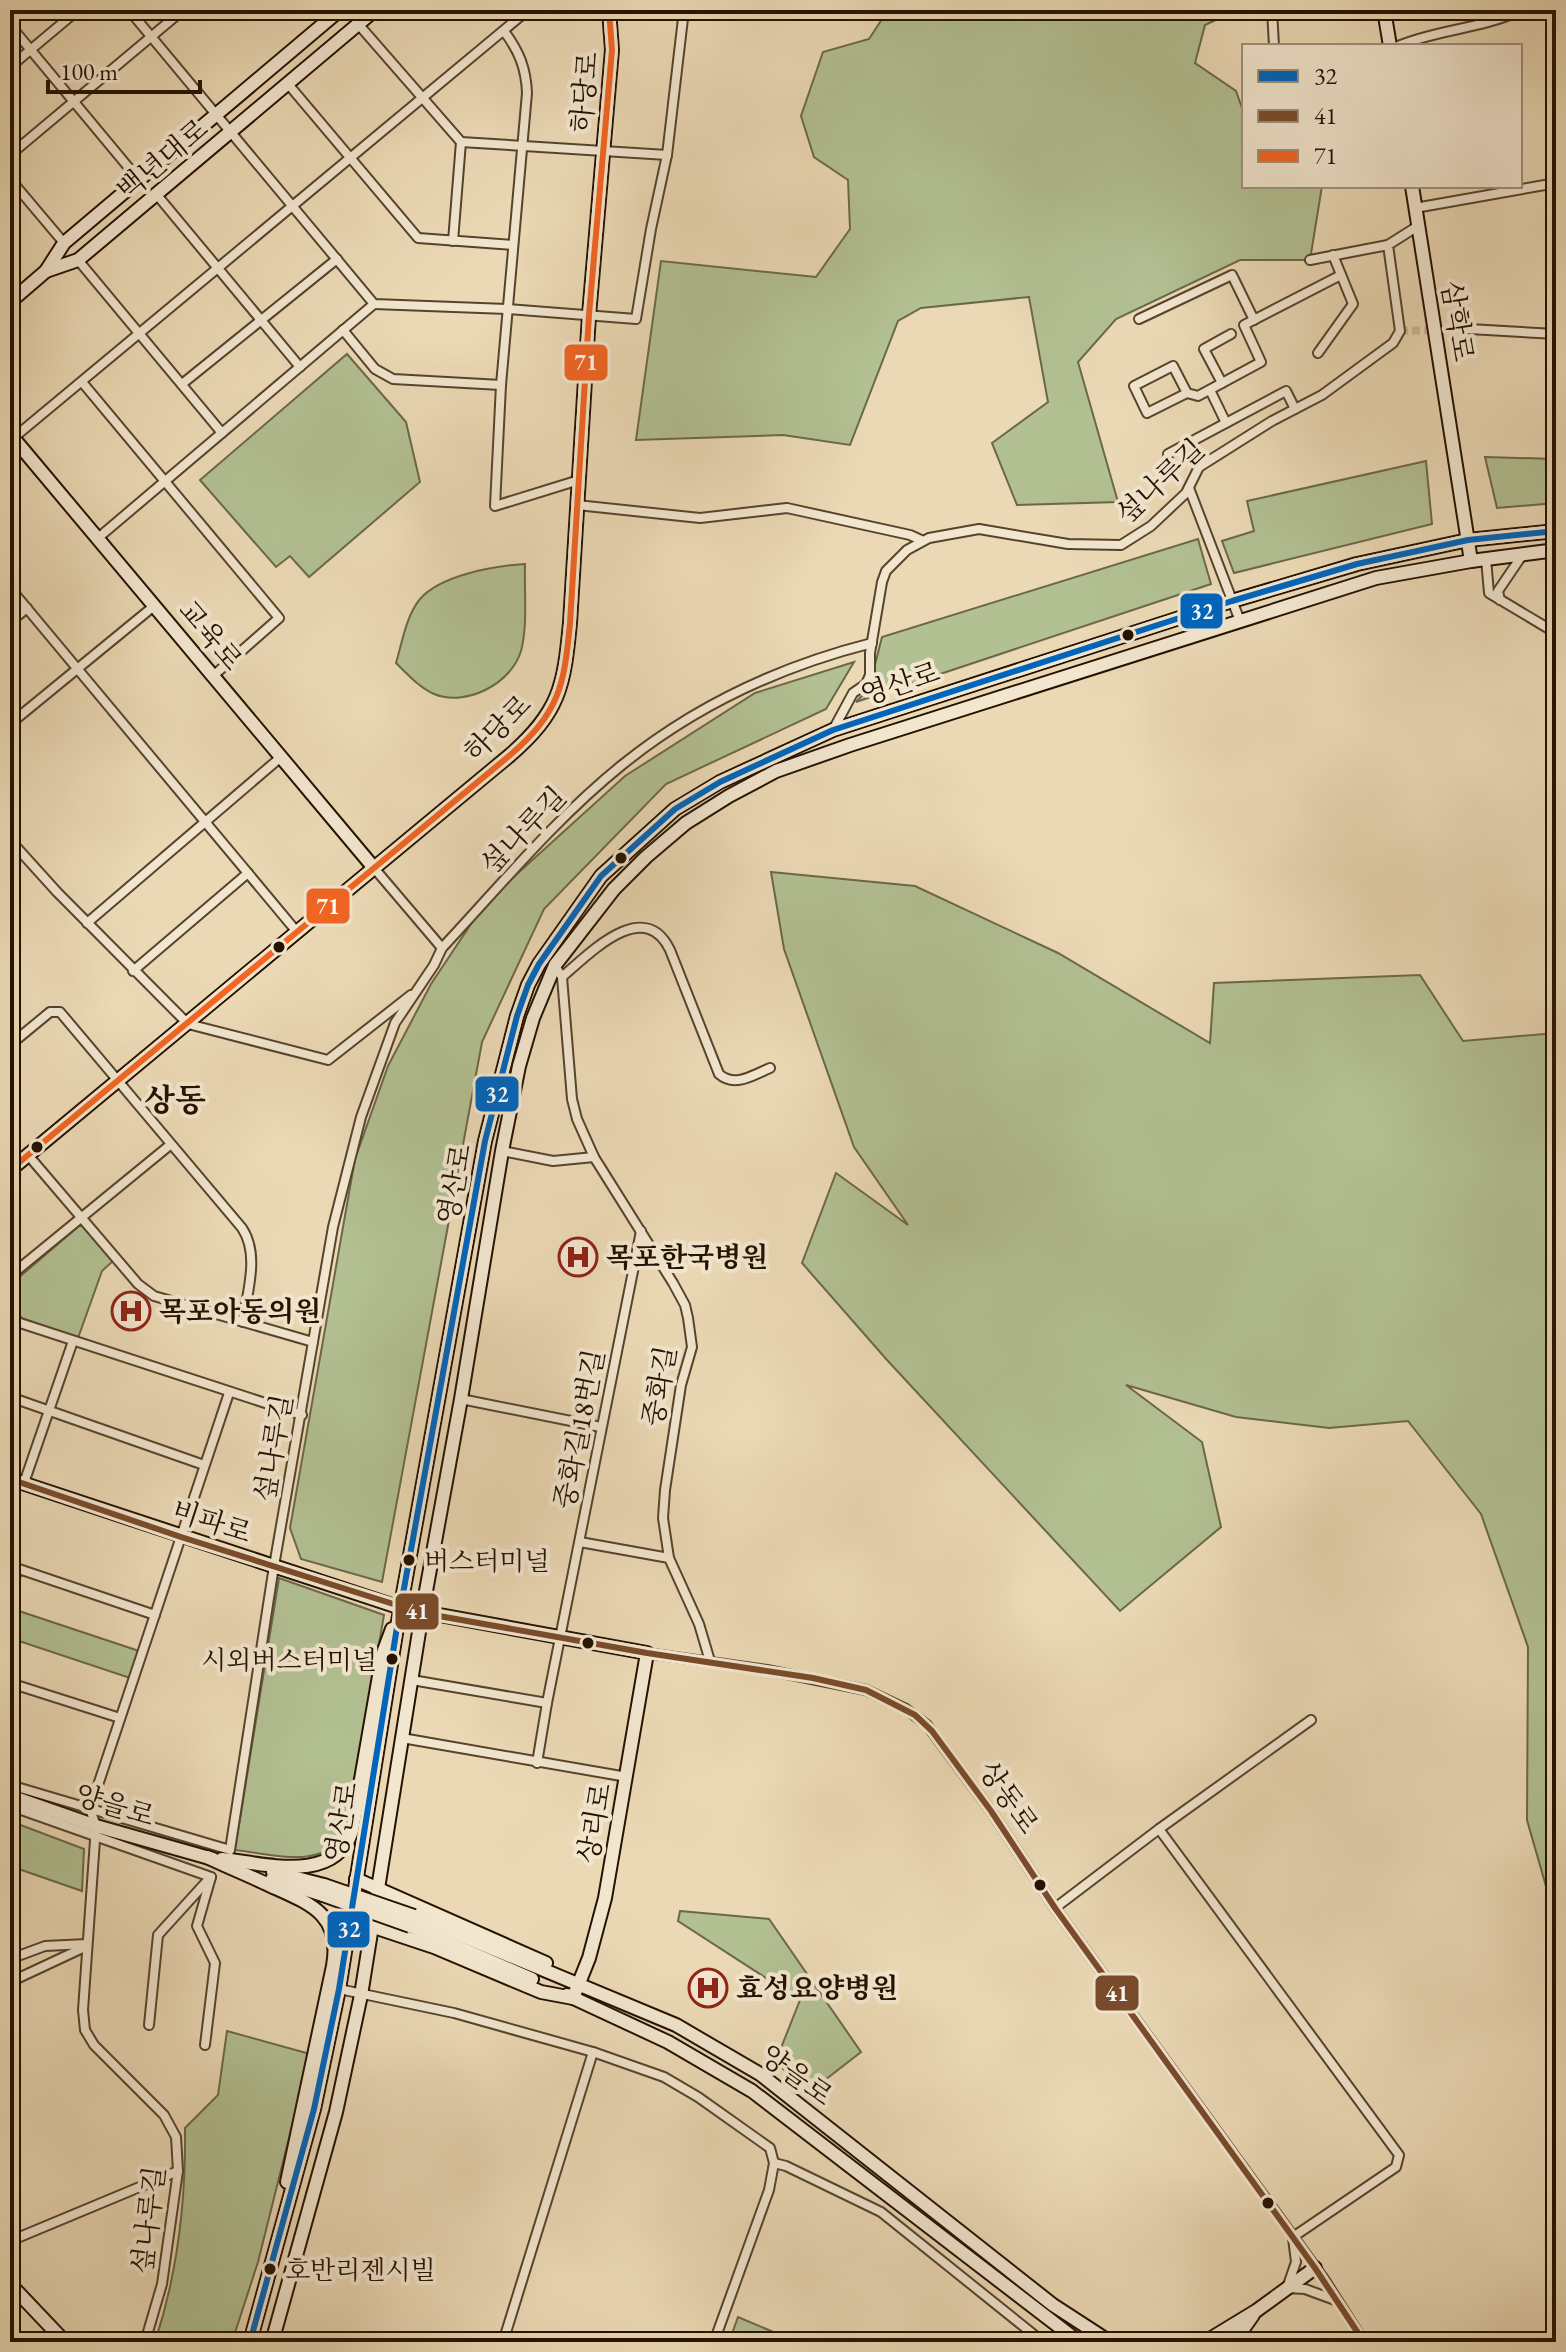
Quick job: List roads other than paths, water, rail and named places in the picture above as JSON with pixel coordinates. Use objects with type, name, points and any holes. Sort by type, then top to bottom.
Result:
[{"type":"street","points":[[10,67],[78,10]]},
{"type":"street","points":[[129,10],[374,304]]},
{"type":"street","points":[[10,155],[183,10]]},
{"type":"street","name":"백년대로","points":[[10,302],[46,271],[64,243],[340,10]]},
{"type":"street","name":"백년대로","points":[[46,271],[78,260],[375,10]]},
{"type":"street","points":[[11,438],[528,10]]},
{"type":"street","name":"하당로","points":[[10,1170],[526,742],[549,715],[565,669],[589,315],[612,50],[609,10]]},
{"type":"street","points":[[98,538],[374,304],[507,309],[636,319],[667,155],[684,10]]},
{"type":"street","points":[[1272,10],[1274,44]]},
{"type":"street","points":[[1384,10],[1390,44]]},
{"type":"street","points":[[1403,44],[1425,35],[1480,24],[1521,10]]},
{"type":"street","points":[[10,25],[139,180]]},
{"type":"street","points":[[359,25],[461,142],[667,155]]},
{"type":"street","points":[[504,31],[516,47],[525,70],[527,93],[501,385],[495,506],[579,480]]},
{"type":"street","points":[[288,84],[418,238],[513,245]]},
{"type":"street","points":[[453,241],[461,142]]},
{"type":"street","points":[[10,179],[64,243]]},
{"type":"street","points":[[1415,208],[1556,183]]},
{"type":"street","name":"삼학로","points":[[1412,188],[1468,540]]},
{"type":"street","points":[[157,195],[300,367]]},
{"type":"street","points":[[1310,260],[1388,245],[1418,226]]},
{"type":"street","name":"섶나루길","points":[[921,540],[979,529],[1068,544],[1121,545],[1151,526],[1189,488],[1199,467],[1272,421],[1322,395],[1393,343],[1400,331],[1388,245]]},
{"type":"street","points":[[1318,353],[1353,304],[1333,255]]},
{"type":"street","points":[[182,384],[337,259]]},
{"type":"street","points":[[78,260],[222,433]]},
{"type":"street","points":[[1139,319],[1232,275],[1254,320]]},
{"type":"street","points":[[1187,393],[1173,366],[1134,386],[1147,413],[1187,393],[1198,396],[1210,390],[1261,362],[1244,325],[1341,275]]},
{"type":"street","points":[[1469,329],[1556,334]]},
{"type":"street","points":[[343,330],[375,369],[393,379],[501,385]]},
{"type":"street","points":[[1222,383],[1204,349],[1231,334]]},
{"type":"street","points":[[82,382],[279,618],[213,676]]},
{"type":"street","points":[[1210,390],[1226,423]]},
{"type":"street","points":[[1168,454],[1286,391],[1295,409]]},
{"type":"street","name":"교육로","points":[[11,438],[374,868]]},
{"type":"street","points":[[1189,488],[1240,621]]},
{"type":"street","points":[[577,505],[700,518],[787,508],[921,540]]},
{"type":"street","name":"영산로","points":[[250,2342],[314,2109],[339,1989],[401,1608],[485,1141],[528,985],[601,876],[675,809],[720,782],[833,730],[1232,601],[1357,564],[1468,540],[1556,531]]},
{"type":"street","points":[[833,730],[853,693],[866,684],[886,571],[921,540]]},
{"type":"street","points":[[1468,540],[1471,561]]},
{"type":"street","name":"영산로","points":[[272,2342],[336,2112],[361,1995],[422,1613],[519,1066],[533,1018],[559,971],[614,889],[686,823],[776,771],[1376,578],[1556,550]]},
{"type":"street","points":[[1500,600],[1498,591],[1523,554]]},
{"type":"street","points":[[1486,559],[1489,593],[1556,633]]},
{"type":"street","points":[[10,588],[297,932]]},
{"type":"street","points":[[10,724],[154,606]]},
{"type":"street","points":[[10,622],[27,608]]},
{"type":"street","name":"섶나루길","points":[[90,1809],[230,1850],[274,1566],[333,1227],[361,1117],[395,1023],[442,948],[557,823],[622,765],[651,744],[693,716],[776,672],[872,643]]},
{"type":"street","points":[[87,923],[281,757]]},
{"type":"street","points":[[10,840],[133,971],[188,1024],[328,1060],[415,993]]},
{"type":"street","points":[[374,868],[442,948]]},
{"type":"street","points":[[133,971],[248,873]]},
{"type":"street","points":[[544,957],[559,971],[615,935],[643,927],[657,932],[670,950],[719,1074],[735,1082],[770,1068]]},
{"type":"street","name":"중화길","points":[[559,971],[572,1099],[577,1119],[594,1157],[685,1305],[692,1347],[681,1385],[663,1518],[669,1558],[699,1624],[710,1661]]},
{"type":"street","points":[[10,1045],[50,1012],[60,1012],[250,1239],[252,1254],[243,1322]]},
{"type":"street","points":[[10,1276],[170,1145]]},
{"type":"street","points":[[502,1151],[553,1161],[594,1157]]},
{"type":"street","points":[[28,1155],[138,1284],[154,1296],[313,1342]]},
{"type":"street","name":"중화길18번길","points":[[537,1763],[641,1230]]},
{"type":"street","points":[[10,1315],[20,1323],[302,1415]]},
{"type":"street","points":[[24,1483],[73,1341]]},
{"type":"street","points":[[96,1832],[90,1809],[229,1393]]},
{"type":"street","points":[[10,1397],[204,1465]]},
{"type":"street","points":[[461,1399],[601,1427]]},
{"type":"street","name":"비파로","points":[[10,1479],[401,1608]]},
{"type":"street","points":[[580,1542],[669,1558]]},
{"type":"street","points":[[10,1566],[155,1615]]},
{"type":"street","points":[[207,1857],[309,1867],[334,1858],[345,1846],[352,1831],[383,1653],[401,1608]]},
{"type":"street","name":"상동로","points":[[401,1608],[866,1690],[915,1715],[932,1731],[991,1811],[1055,1908],[1293,2237],[1364,2342]]},
{"type":"street","name":"상리로","points":[[573,1998],[592,1949],[605,1898],[647,1653]]},
{"type":"street","points":[[412,1680],[547,1703]]},
{"type":"street","points":[[10,1683],[120,1718]]},
{"type":"street","points":[[1055,1908],[1311,1720]]},
{"type":"street","points":[[402,1738],[627,1777]]},
{"type":"street","points":[[10,1785],[90,1809]]},
{"type":"street","name":"양을로","points":[[10,1796],[96,1832],[207,1857],[324,1890],[579,1984],[676,2025],[760,2074],[1072,2317],[1112,2342]]},
{"type":"street","points":[[10,1806],[96,1832],[211,1877]]},
{"type":"street","points":[[1159,1829],[1399,2155],[1396,2167],[1293,2237],[1296,2262],[1287,2288]]},
{"type":"street","name":"섶나루길","points":[[96,1832],[83,2010],[85,2030],[94,2045],[164,2115],[179,2148],[162,2284],[145,2342]]},
{"type":"street","points":[[207,1857],[310,1904],[328,1922],[335,1948],[257,2319]]},
{"type":"street","points":[[149,2025],[158,1935],[211,1877]]},
{"type":"street","points":[[205,2045],[215,1963],[197,1926],[211,1877]]},
{"type":"street","points":[[356,1879],[542,1961],[579,1984]]},
{"type":"street","points":[[350,1919],[434,1947],[541,1992],[573,1998]]},
{"type":"street","name":"양을로","points":[[412,1921],[668,2042],[752,2091],[1077,2342]]},
{"type":"street","points":[[10,1959],[45,1946],[87,1945]]},
{"type":"street","points":[[10,1982],[87,1945]]},
{"type":"street","points":[[339,1989],[454,2013],[593,2052],[664,2077],[770,2148],[774,2163],[769,2190],[714,2342]]},
{"type":"street","points":[[503,2342],[593,2052]]},
{"type":"street","points":[[774,2163],[881,2212],[1043,2342]]},
{"type":"street","points":[[10,2241],[178,2171]]},
{"type":"street","points":[[1205,2342],[1256,2311],[1315,2268]]},
{"type":"street","points":[[10,2284],[65,2342]]},
{"type":"street","points":[[1287,2288],[1305,2289],[1337,2301]]},
{"type":"street","points":[[1234,2342],[1256,2311]]},
{"type":"tunnel","points":[[1400,331],[1469,329]]},
{"type":"place","name":"목포한국병원","points":[[578,1257]]},
{"type":"place","name":"목포아동의원","points":[[131,1311]]},
{"type":"place","name":"버스터미널","points":[[409,1560]]},
{"type":"place","name":"시외버스터미널","points":[[392,1659]]},
{"type":"place","name":"효성요양병원","points":[[708,1988]]},
{"type":"place","name":"호반리젠시빌","points":[[270,2269]]},
{"type":"district","name":"상동","points":[[175,1100]]}]
